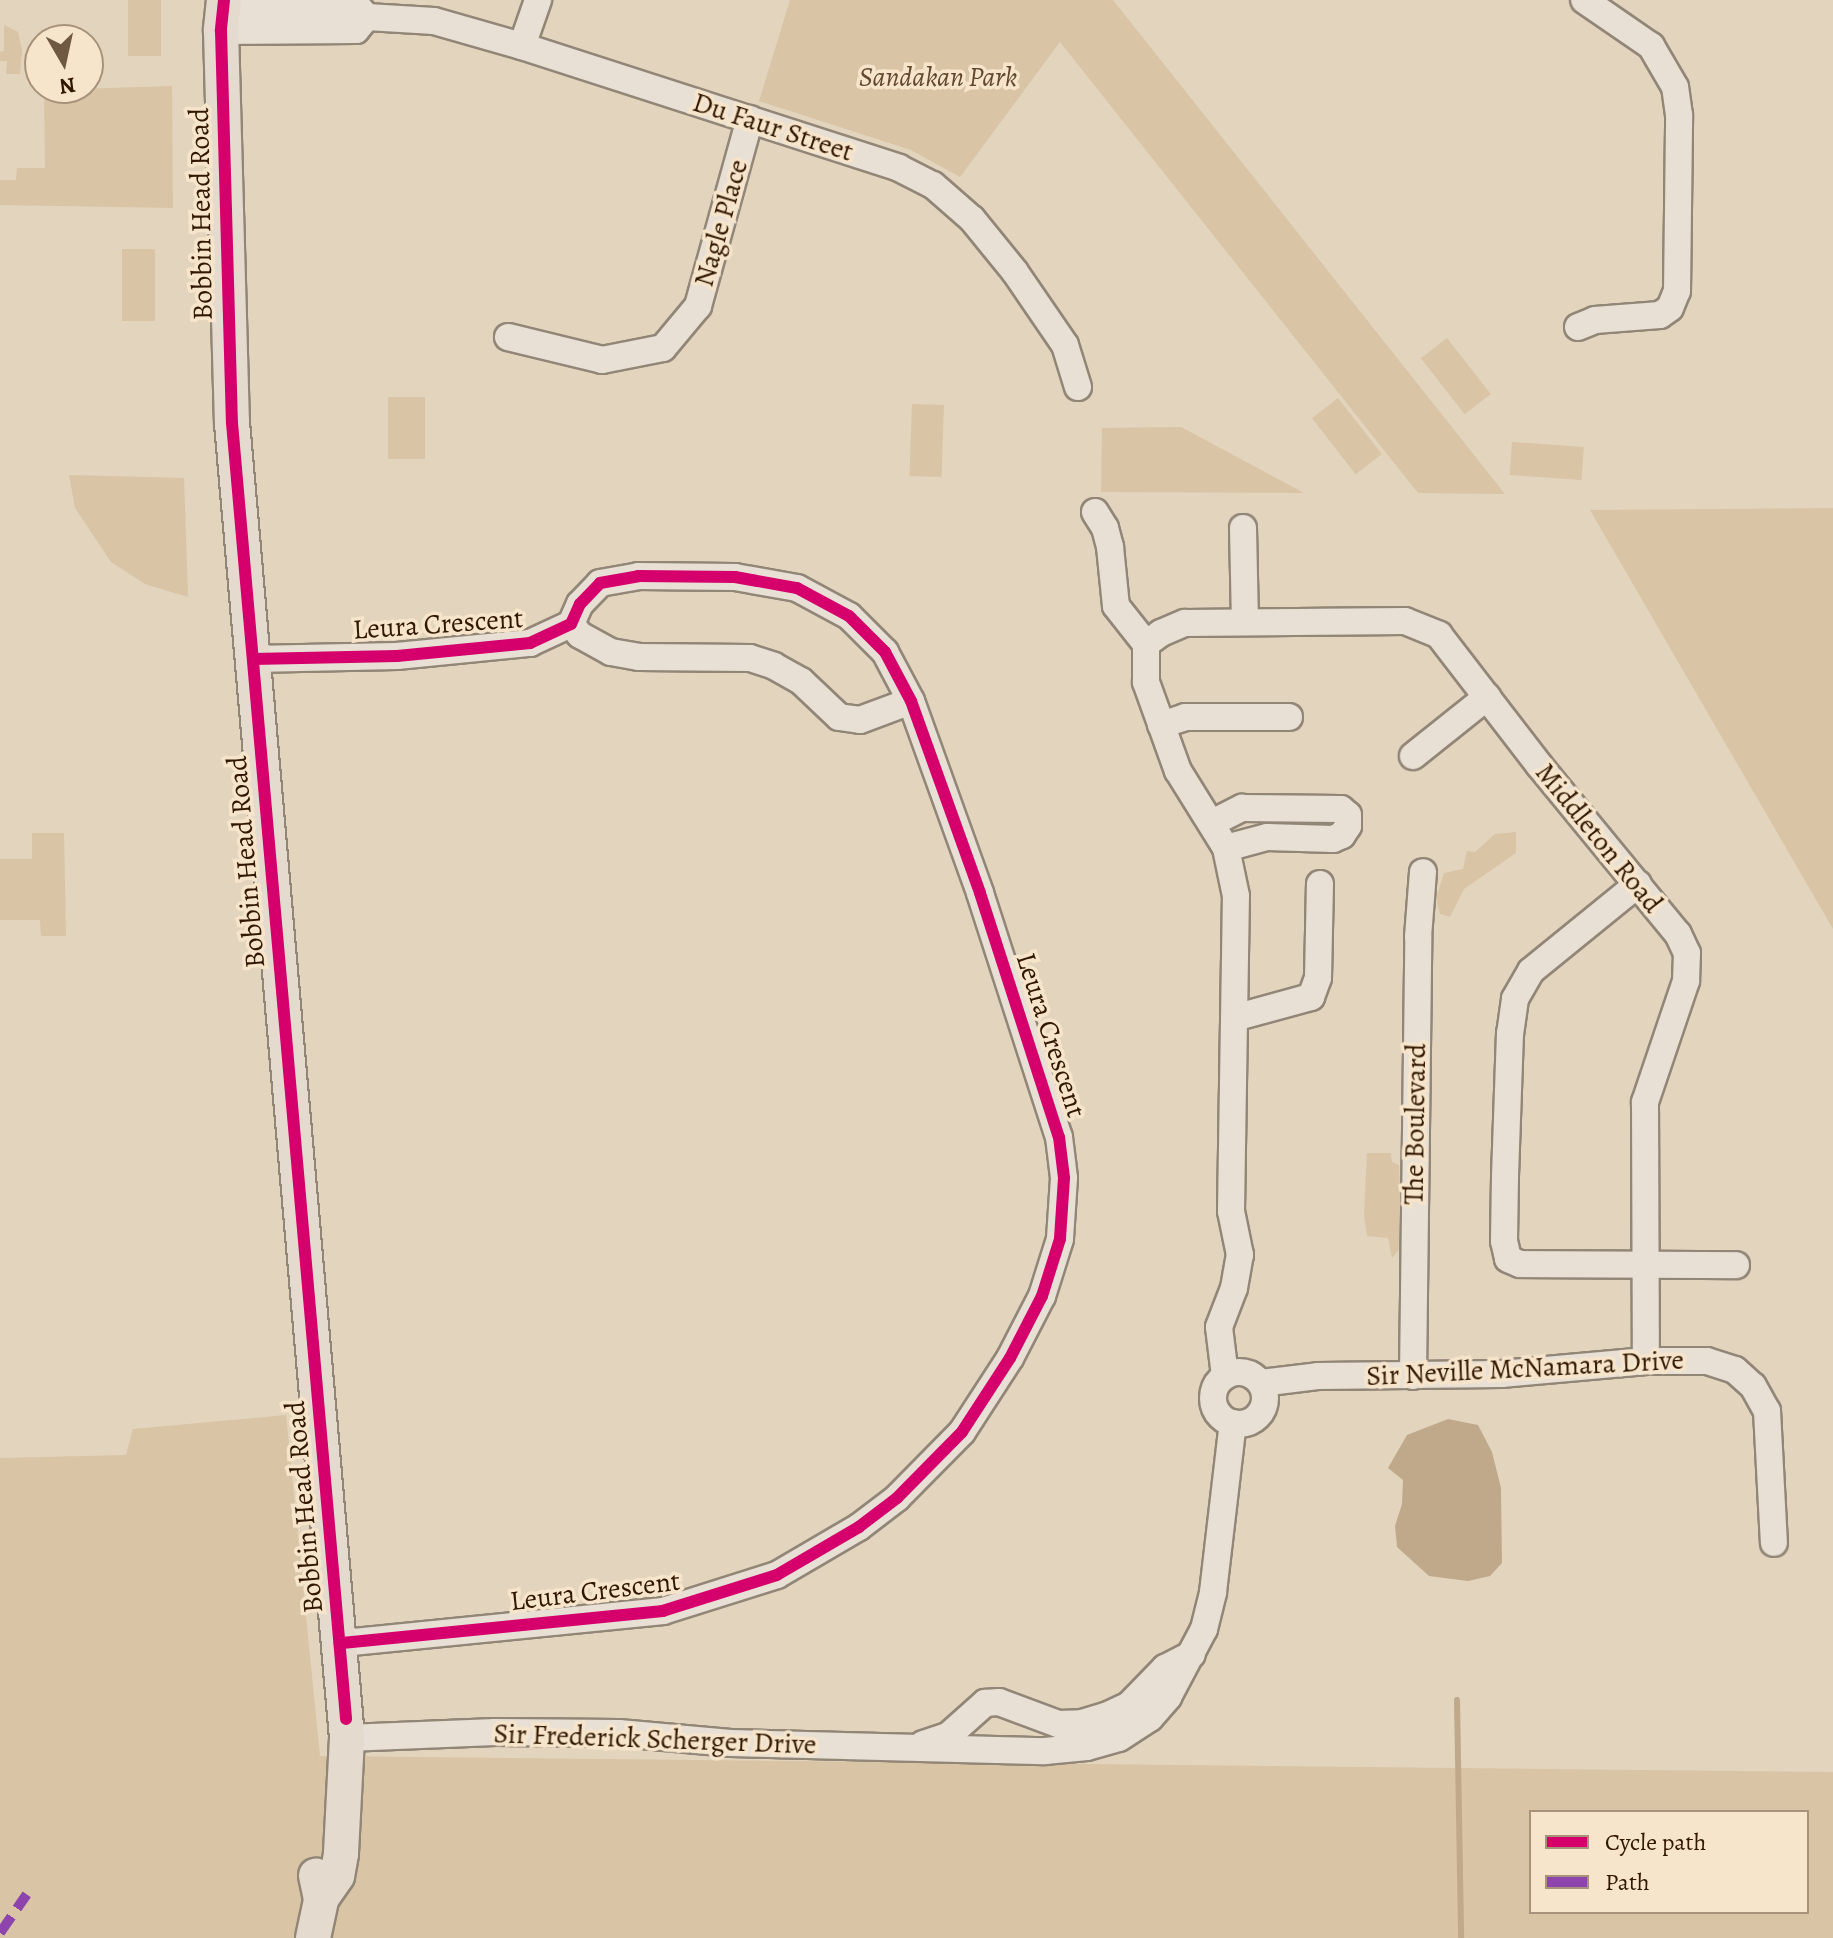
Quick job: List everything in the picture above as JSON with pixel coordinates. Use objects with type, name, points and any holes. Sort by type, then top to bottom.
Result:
[{"type":"main road","name":"Bobbin Head Road","points":[[223,13],[228,352],[347,1738],[341,1805],[329,1818],[320,1846],[316,1877],[321,1899],[313,1938]]},
{"type":"street","points":[[522,46],[538,0]]},
{"type":"street","points":[[1578,327],[1595,320],[1660,315],[1670,308],[1677,291],[1679,115],[1675,87],[1651,46],[1584,0]]},
{"type":"street","name":"Du Faur Street","points":[[223,13],[356,30],[367,17],[434,21],[522,46],[899,168],[933,185],[972,219],[1015,272],[1065,345],[1078,387]]},
{"type":"street","name":"Nagle Place","points":[[508,337],[602,360],[663,348],[698,306],[750,119]]},
{"type":"street","points":[[1095,512],[1105,528],[1110,547],[1116,606],[1146,644],[1146,682],[1161,725],[1178,771],[1226,848],[1236,896],[1231,1211],[1240,1255],[1234,1288],[1219,1327],[1225,1376]]},
{"type":"street","points":[[1243,528],[1245,622]]},
{"type":"street","name":"Leura Crescent","points":[[253,659],[478,650],[530,643],[571,624],[580,604],[600,583],[638,576],[735,577],[797,588],[849,616],[885,652],[911,701],[980,893],[1059,1137],[1064,1178],[1060,1239],[1042,1296],[1010,1358],[962,1432],[897,1498],[859,1527],[777,1575],[663,1611],[340,1643]]},
{"type":"street","name":"Middleton Road","points":[[1146,644],[1161,633],[1185,623],[1405,621],[1439,635],[1678,934],[1687,953],[1686,981],[1645,1102],[1642,1138],[1648,1172],[1646,1361]]},
{"type":"street","points":[[571,624],[580,635],[611,652],[639,657],[719,656],[762,662],[801,681],[839,717],[860,720],[911,701]]},
{"type":"street","points":[[1413,756],[1487,697]]},
{"type":"street","points":[[1161,725],[1185,717],[1289,717]]},
{"type":"street","points":[[1212,823],[1242,808],[1341,809],[1348,815],[1348,826],[1342,835],[1333,839],[1267,837],[1226,848]]},
{"type":"street","name":"The Boulevard","points":[[1413,1376],[1418,937],[1423,872]]},
{"type":"street","points":[[1234,1018],[1311,997],[1318,978],[1320,884]]},
{"type":"street","points":[[1638,884],[1531,971],[1515,999],[1510,1033],[1504,1241],[1508,1259],[1520,1264],[1648,1262],[1736,1265]]},
{"type":"street","name":"Sir Neville McNamara Drive","points":[[1261,1383],[1318,1376],[1501,1374],[1646,1361],[1707,1361],[1735,1370],[1753,1386],[1767,1411],[1774,1543]]},
{"type":"street","points":[[1244,1372],[1261,1383],[1264,1403],[1260,1412],[1243,1423],[1224,1419],[1213,1402],[1213,1392],[1225,1376],[1244,1372]]},
{"type":"street","name":"Sir Frederick Scherger Drive","points":[[347,1738],[495,1732],[619,1733],[731,1743],[1045,1751],[1087,1747],[1119,1738],[1150,1718],[1181,1678],[1204,1629],[1213,1592],[1233,1423]]},
{"type":"street","name":"Sir Frederick Scherger Drive","points":[[916,1747],[948,1736],[985,1703],[999,1702],[1058,1724],[1082,1723],[1108,1715],[1129,1705],[1165,1668],[1192,1654]]},
{"type":"green space","points":[[128,0],[161,0],[161,56],[128,56]]},
{"type":"green space","name":"Sandakan Park","points":[[790,0],[1113,0],[1505,494],[1418,493],[1060,42],[960,177],[911,150],[759,101]]},
{"type":"green space","points":[[4,25],[18,32],[22,50],[20,74],[6,74],[7,61],[0,61],[0,52],[4,51]]},
{"type":"green space","points":[[172,86],[173,208],[0,205],[0,180],[16,180],[17,168],[45,168],[44,104],[104,104],[104,88]]},
{"type":"green space","points":[[122,249],[155,249],[155,321],[122,321]]},
{"type":"green space","points":[[1447,338],[1491,394],[1465,414],[1421,358]]},
{"type":"green space","points":[[388,397],[425,397],[425,459],[388,459]]},
{"type":"green space","points":[[1338,398],[1382,454],[1356,474],[1312,418]]},
{"type":"green space","points":[[912,404],[944,405],[941,477],[909,476]]},
{"type":"green space","points":[[1181,427],[1304,493],[1101,492],[1102,428]]},
{"type":"green space","points":[[1512,442],[1584,447],[1582,480],[1510,475]]},
{"type":"green space","points":[[69,475],[184,478],[188,597],[145,584],[111,562],[75,508]]},
{"type":"green space","points":[[1833,508],[1833,929],[1590,510]]},
{"type":"green space","points":[[1516,832],[1516,853],[1464,889],[1450,917],[1440,914],[1436,898],[1444,873],[1463,869],[1467,851],[1475,852],[1495,834]]},
{"type":"green space","points":[[32,833],[64,833],[66,936],[41,936],[40,920],[0,920],[0,859],[32,859]]},
{"type":"green space","points":[[1367,1153],[1391,1153],[1392,1162],[1399,1165],[1402,1246],[1392,1258],[1388,1238],[1367,1236],[1364,1215]]},
{"type":"green space","points":[[286,1415],[320,1756],[1833,1772],[1833,1938],[0,1938],[0,1458],[126,1455],[133,1429]]},
{"type":"shaded area","points":[[1448,1419],[1478,1425],[1492,1452],[1501,1488],[1502,1563],[1490,1576],[1468,1581],[1429,1576],[1397,1547],[1395,1526],[1402,1504],[1403,1480],[1388,1468],[1407,1435]]},
{"type":"waterway","points":[[1457,1700],[1461,1938]]},
{"type":"marked path","points":[[0,1933],[27,1894]]},
{"type":"cycle path","points":[[224,0],[221,31],[232,423],[346,1719]]},
{"type":"cycle path","points":[[253,659],[397,656],[530,643],[571,624],[580,604],[600,583],[638,576],[735,577],[797,588],[849,616],[885,652],[911,701],[980,893],[1059,1137],[1064,1178],[1060,1239],[1042,1296],[1010,1358],[962,1432],[897,1498],[859,1527],[777,1575],[663,1611],[340,1643]]}]
